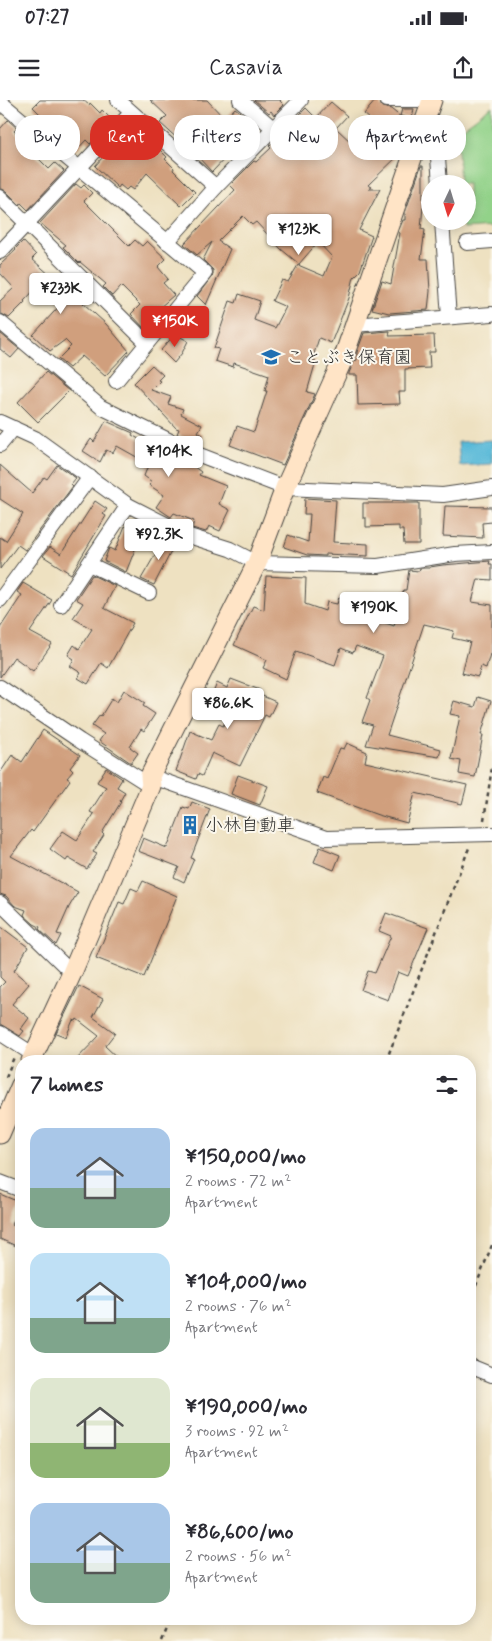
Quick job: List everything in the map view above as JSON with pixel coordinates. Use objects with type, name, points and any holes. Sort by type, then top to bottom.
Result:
[{"type":"street","points":[[118,100],[216,187]]},
{"type":"street","points":[[240,100],[270,125]]},
{"type":"street","points":[[286,115],[301,100]]},
{"type":"street","points":[[387,100],[430,100],[426,115]]},
{"type":"street","points":[[0,102],[205,273],[116,380]]},
{"type":"street","points":[[0,252],[131,113]]},
{"type":"street","points":[[168,242],[216,187],[270,131]]},
{"type":"street","points":[[0,1033],[28,1054],[72,973],[150,781],[257,563],[285,488],[342,359],[411,160]]},
{"type":"street","points":[[438,160],[439,175]]},
{"type":"street","points":[[0,197],[147,343]]},
{"type":"street","points":[[443,230],[449,317]]},
{"type":"street","points":[[467,243],[492,241]]},
{"type":"street","points":[[354,325],[492,314]]},
{"type":"street","points":[[0,322],[102,407],[196,454],[285,488],[443,494],[492,488]]},
{"type":"street","points":[[0,422],[35,438],[128,505],[188,536],[230,549],[257,563],[378,566],[455,554],[492,552]]},
{"type":"street","points":[[0,444],[14,428]]},
{"type":"street","points":[[0,600],[90,476]]},
{"type":"street","points":[[61,605],[128,505]]},
{"type":"street","points":[[89,564],[149,593]]},
{"type":"street","points":[[0,687],[80,741],[150,781],[326,838],[487,834]]},
{"type":"street","points":[[0,903],[72,973]]},
{"type":"street","points":[[0,1134],[12,1084]]},
{"type":"street","points":[[0,1182],[15,1188]]},
{"type":"street","points":[[476,1368],[492,1375]]},
{"type":"path","points":[[388,1055],[469,846],[487,834],[492,767]]},
{"type":"path","points":[[476,1286],[492,1245]]},
{"type":"path","points":[[162,1641],[169,1625]]},
{"type":"green space","points":[[492,106],[492,227],[476,228],[476,175],[459,175],[459,160],[466,160],[466,125]]},
{"type":"water","points":[[492,440],[492,464],[460,466],[458,442]]},
{"type":"building","points":[[40,100],[83,100],[89,105],[90,103],[100,113],[102,110],[107,115],[90,115],[90,144],[86,140],[80,146],[80,115],[41,115],[33,107]]},
{"type":"building","points":[[150,100],[207,100],[221,115],[174,115],[174,136],[164,127],[164,119],[167,116]]},
{"type":"building","points":[[254,100],[281,100],[284,105],[274,115],[271,111],[269,113]]},
{"type":"building","points":[[378,100],[382,107],[391,109],[398,115],[365,115],[364,114]]},
{"type":"building","points":[[331,102],[347,116],[338,126],[338,115],[319,115]]},
{"type":"building","points":[[235,108],[244,115],[229,115]]},
{"type":"building","points":[[306,108],[313,115],[299,115]]},
{"type":"building","points":[[402,109],[414,109],[413,115],[400,115]]},
{"type":"building","points":[[8,120],[15,126],[15,160],[40,160],[49,169],[55,163],[64,171],[28,210],[0,188],[0,129]]},
{"type":"building","points":[[338,130],[348,139],[348,160],[394,160],[368,185],[372,187],[369,189],[380,189],[359,230],[372,236],[360,271],[354,277],[349,298],[331,343],[319,338],[312,360],[316,361],[307,392],[315,394],[283,465],[230,445],[237,426],[254,432],[267,391],[265,391],[269,375],[234,363],[233,367],[215,361],[219,349],[214,348],[230,301],[236,303],[239,294],[260,301],[254,320],[275,328],[286,307],[272,301],[282,280],[288,282],[298,265],[324,276],[332,257],[318,242],[299,264],[281,249],[256,222],[252,225],[243,216],[218,241],[230,249],[206,305],[197,296],[213,275],[213,270],[203,260],[212,242],[197,255],[184,244],[235,190],[230,185],[254,161],[260,160],[270,149],[270,160],[338,160]]},
{"type":"building","points":[[164,154],[167,157],[165,159],[174,168],[173,170],[195,192],[181,206],[147,173],[133,190],[129,187],[126,190],[120,185],[118,188],[95,166],[100,160],[164,160]]},
{"type":"building","points":[[201,160],[223,160],[212,172]]},
{"type":"building","points":[[421,166],[423,166],[423,175],[421,175],[421,230],[425,230],[421,259],[428,259],[430,291],[428,310],[389,313],[372,309],[382,281],[391,284],[400,233],[398,232],[403,220],[405,220],[405,213]]},
{"type":"building","points":[[76,184],[81,188],[84,185],[92,193],[84,201],[129,246],[135,240],[142,246],[147,241],[166,259],[158,267],[168,279],[163,283],[174,295],[151,315],[155,320],[145,329],[131,314],[140,305],[121,286],[112,296],[103,287],[106,284],[79,263],[63,247],[66,245],[40,223]]},
{"type":"building","points":[[23,241],[36,255],[32,259],[62,286],[67,281],[87,300],[83,303],[106,324],[129,351],[105,376],[82,356],[69,368],[58,359],[71,346],[65,340],[50,351],[33,335],[63,302],[42,282],[9,318],[0,313],[0,301],[14,288],[0,273],[0,265]]},
{"type":"building","points":[[390,331],[389,336],[434,335],[435,352],[429,352],[430,368],[405,369],[405,392],[399,392],[400,404],[358,405],[357,375],[349,375],[349,373],[354,361],[357,360],[357,352],[364,333]]},
{"type":"building","points":[[0,333],[19,349],[11,358],[0,349]]},
{"type":"building","points":[[175,334],[188,341],[174,363],[161,350]]},
{"type":"building","points":[[152,365],[163,375],[151,390],[171,397],[168,404],[183,409],[181,414],[202,425],[198,432],[203,435],[198,445],[177,434],[179,429],[134,383]]},
{"type":"building","points":[[46,372],[69,391],[38,422],[18,402]]},
{"type":"building","points":[[106,421],[133,433],[132,435],[154,448],[157,444],[190,460],[189,463],[201,472],[199,475],[226,486],[219,504],[230,510],[220,531],[209,526],[206,532],[192,528],[194,521],[174,513],[171,517],[156,507],[164,495],[149,485],[152,482],[144,476],[151,458],[145,455],[142,460],[117,446],[113,453],[106,450],[100,462],[83,451],[91,439],[94,442]]},
{"type":"building","points":[[0,465],[32,493],[44,477],[47,479],[57,465],[76,478],[71,484],[73,486],[25,550],[18,545],[0,569],[0,537],[6,541],[23,514],[0,499]]},
{"type":"building","points":[[305,498],[336,500],[333,542],[368,544],[368,556],[307,555],[284,547],[288,535],[308,542],[310,514],[304,514]]},
{"type":"building","points":[[95,501],[107,509],[103,514],[106,516],[71,574],[43,556],[50,547],[61,554]]},
{"type":"building","points":[[363,503],[419,503],[419,544],[404,544],[403,530],[399,530],[399,526],[366,527],[366,518],[363,518]]},
{"type":"building","points":[[445,506],[492,507],[492,522],[482,523],[483,538],[443,536]]},
{"type":"building","points":[[125,526],[142,532],[126,572],[104,561],[109,548],[115,551]]},
{"type":"building","points":[[166,536],[176,542],[154,585],[141,579]]},
{"type":"building","points":[[490,561],[489,564],[492,564],[492,580],[478,579],[472,602],[492,605],[492,655],[490,654],[486,668],[481,666],[478,677],[462,673],[470,642],[452,638],[454,631],[424,624],[387,735],[441,749],[439,757],[366,745],[373,725],[362,722],[370,700],[367,698],[383,656],[356,646],[353,653],[341,648],[335,665],[296,651],[286,679],[263,668],[267,660],[234,645],[253,606],[264,610],[266,576],[306,578],[305,604],[325,611],[327,602],[337,604],[339,597],[366,603],[363,615],[394,626],[403,601],[400,600],[404,590],[406,590],[409,570],[419,571],[420,568]]},
{"type":"building","points":[[92,575],[115,586],[104,608],[133,623],[108,668],[101,663],[88,684],[78,678],[81,673],[70,666],[74,659],[68,655],[74,645],[79,649],[92,629],[73,618],[83,603],[76,599]]},
{"type":"building","points":[[23,583],[52,600],[30,632],[52,644],[33,671],[14,657],[0,677],[0,628],[22,595],[17,592]]},
{"type":"building","points":[[231,679],[260,690],[258,694],[276,702],[269,717],[265,715],[240,766],[212,753],[202,776],[198,774],[196,779],[176,771],[190,731],[211,740],[219,724],[223,726],[235,703],[213,693],[217,683],[227,688]]},
{"type":"building","points":[[124,690],[145,703],[143,706],[155,714],[144,731],[141,729],[130,747],[138,753],[131,763],[99,741],[104,734],[92,726],[101,716],[112,698],[117,702]]},
{"type":"building","points":[[478,697],[491,701],[481,735],[483,735],[475,777],[459,774],[461,761],[451,759],[460,716],[450,714],[454,701],[475,707]]},
{"type":"building","points":[[43,730],[80,755],[70,768],[73,771],[67,778],[70,780],[33,832],[31,830],[11,856],[78,892],[57,934],[61,935],[56,945],[39,929],[40,927],[24,915],[26,910],[15,906],[6,896],[0,894],[0,773],[12,755],[22,762]]},
{"type":"building","points":[[347,743],[367,752],[365,762],[467,785],[462,804],[415,793],[407,823],[378,815],[317,793],[323,777],[327,779],[340,748],[344,749]]},
{"type":"building","points":[[106,768],[122,779],[117,787],[125,792],[102,833],[104,835],[93,852],[97,854],[87,869],[68,858],[66,861],[50,849],[63,831],[77,840],[94,814],[90,812],[106,787],[97,782]]},
{"type":"building","points":[[238,775],[268,786],[260,805],[231,794]]},
{"type":"building","points":[[192,802],[210,809],[191,858],[194,859],[184,882],[174,877],[179,867],[138,851],[143,838],[167,848],[183,807],[189,809]]},
{"type":"building","points":[[320,847],[340,855],[334,870],[314,862]]},
{"type":"building","points":[[143,881],[177,896],[144,977],[96,958],[119,902],[124,904],[131,888],[138,891]]},
{"type":"building","points":[[386,913],[428,928],[408,976],[398,972],[388,1000],[361,990],[368,971],[375,973],[391,936],[379,931]]},
{"type":"building","points":[[0,926],[28,947],[14,971],[29,984],[12,1004],[29,1018],[21,1029],[24,1031],[20,1036],[0,1024],[0,987],[5,982],[0,977]]},
{"type":"building","points":[[79,986],[103,999],[93,1017],[115,1033],[105,1046],[115,1055],[81,1055],[99,1036],[77,1019],[76,1021],[73,1020],[66,1037],[56,1033]]},
{"type":"building","points":[[0,1194],[15,1200],[15,1218],[12,1225],[15,1226],[15,1245],[0,1239]]},
{"type":"place","name":"ことぶき保育園","points":[[271,357]]},
{"type":"place","name":"小林自動車","points":[[190,825]]}]
